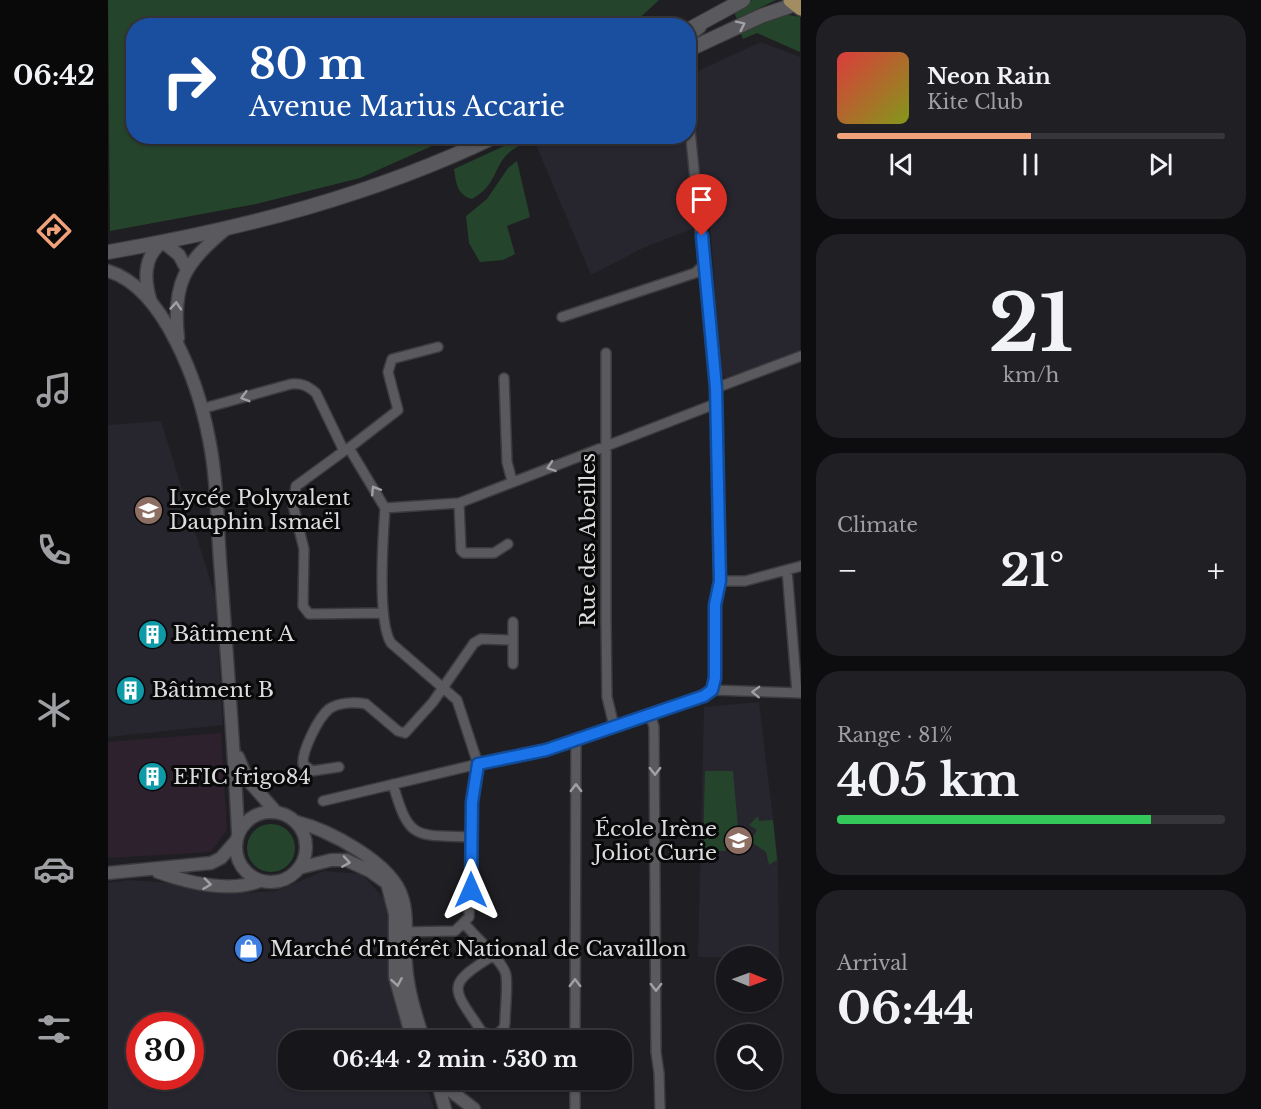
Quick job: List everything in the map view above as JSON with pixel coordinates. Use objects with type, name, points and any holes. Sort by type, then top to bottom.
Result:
[{"type":"main road","points":[[696,26],[743,0]]},
{"type":"main road","points":[[696,44],[761,16],[796,4]]},
{"type":"main road","points":[[108,252],[226,229],[392,182],[478,144]]},
{"type":"street","points":[[696,38],[711,18]]},
{"type":"street","points":[[692,144],[716,388],[720,581],[715,605],[715,678],[712,690]]},
{"type":"street","points":[[178,345],[176,302],[186,268],[198,253],[226,229]]},
{"type":"street","points":[[186,268],[179,255],[163,242],[152,253],[147,267],[146,283],[150,299],[178,345],[201,409],[213,463],[234,748],[236,855],[249,876],[260,881]]},
{"type":"street","points":[[562,317],[695,273],[705,264]]},
{"type":"street","points":[[108,271],[124,278],[150,299]]},
{"type":"street","points":[[383,613],[309,614],[303,606],[304,549],[293,505],[293,493],[296,486],[398,410],[388,372],[392,359],[438,347]]},
{"type":"street","name":"Rue des Abeilles","points":[[606,353],[607,687],[614,726]]},
{"type":"street","points":[[716,388],[801,356]]},
{"type":"street","points":[[504,378],[507,462],[512,481]]},
{"type":"street","points":[[201,409],[301,384],[316,393],[346,450],[385,508],[383,613],[386,636],[391,643],[444,686],[461,707],[478,764],[472,802],[471,911],[465,924],[448,932],[405,932],[400,930],[397,898],[387,884],[370,871],[346,860],[331,860],[299,868]]},
{"type":"street","points":[[385,508],[459,503],[512,481],[607,448],[716,404]]},
{"type":"street","points":[[459,503],[461,550],[464,553],[494,552],[508,544]]},
{"type":"street","points":[[720,581],[745,581],[801,566]]},
{"type":"street","points":[[323,801],[478,764],[515,758],[576,740],[704,696],[712,690],[799,693],[787,570]]},
{"type":"street","points":[[513,622],[513,664]]},
{"type":"street","points":[[339,767],[312,771],[303,764],[302,754],[329,709],[338,705],[366,704],[398,731],[405,733],[433,702],[474,643],[481,639],[513,639]]},
{"type":"street","points":[[650,714],[654,727],[656,1052],[660,1072],[660,1109]]},
{"type":"street","points":[[575,1030],[576,740]]},
{"type":"street","points":[[234,748],[247,779],[276,812],[356,850],[385,870],[396,882],[403,897],[410,996],[421,1030]]},
{"type":"street","points":[[393,784],[401,814],[410,828],[423,834],[471,837]]},
{"type":"street","points":[[108,873],[211,863],[221,858],[254,816],[276,812]]},
{"type":"street","points":[[154,870],[191,882],[215,885],[252,884],[260,881],[286,879],[299,868],[304,860],[306,840],[297,822]]},
{"type":"street","points":[[387,884],[394,914],[395,977],[410,1030]]},
{"type":"street","points":[[465,924],[476,939],[494,955],[506,974],[505,1022],[500,1034],[495,1036],[482,1032],[460,998],[458,988],[464,974],[494,955]]},
{"type":"street","points":[[437,1090],[440,1095]]},
{"type":"street","points":[[439,1090],[445,1109]]},
{"type":"street","points":[[448,1090],[470,1109]]},
{"type":"street","points":[[575,1090],[575,1109]]},
{"type":"shaded area","points":[[761,42],[800,57],[800,351],[730,379],[721,376],[710,222],[643,248],[591,275],[536,145],[696,144],[696,72]]},
{"type":"shaded area","name":"Lycée Polyvalent Dauphin Ismaël","points":[[161,421],[215,596],[223,725],[108,737],[108,425]]},
{"type":"shaded area","name":"École Irène Joliot Curie","points":[[759,702],[778,861],[779,946],[716,946],[716,957],[698,957],[704,707]]},
{"type":"shaded area","points":[[221,733],[227,830],[211,852],[108,858],[108,742]]},
{"type":"shaded area","name":"Marché d'Intérêt National de Cavaillon","points":[[324,871],[362,874],[388,903],[392,994],[405,1030],[278,1030],[278,1090],[427,1090],[434,1109],[108,1109],[108,883],[129,880],[170,883],[222,894],[276,891]]},
{"type":"green space","points":[[108,0],[659,0],[640,18],[126,18],[126,144],[436,144],[360,178],[256,204],[110,231]]},
{"type":"green space","points":[[752,0],[776,0],[737,19],[733,10]]},
{"type":"green space","points":[[784,14],[800,17],[800,52],[757,33],[743,39],[741,34]]},
{"type":"green space","points":[[509,144],[524,144],[505,157],[487,188],[472,199],[460,191],[454,169]]},
{"type":"green space","points":[[517,161],[530,217],[507,226],[515,254],[503,260],[480,262],[469,243],[466,216],[487,199],[508,168]]},
{"type":"green space","points":[[705,771],[733,771],[738,828],[725,851],[703,851]]},
{"type":"green space","points":[[758,816],[759,821],[773,820],[777,860],[769,865],[766,852],[750,841],[757,830],[749,825]]},
{"type":"green space","points":[[271,824],[288,831],[295,848],[288,865],[271,872],[254,865],[247,848],[254,831]]},
{"type":"place","name":"Lycée Polyvalent Dauphin Ismaël","points":[[148,510]]},
{"type":"place","name":"Bâtiment A","points":[[152,634]]},
{"type":"place","name":"Bâtiment B","points":[[131,690]]},
{"type":"place","name":"EFIC frigo84","points":[[152,777]]},
{"type":"place","name":"École Irène Joliot Curie","points":[[738,841]]},
{"type":"place","name":"Marché d'Intérêt National de Cavaillon","points":[[249,949]]},
{"type":"route","points":[[471,890],[472,802],[478,764],[546,750],[704,696],[712,690],[714,685],[715,605],[720,581],[715,440],[716,388],[702,236]]}]
